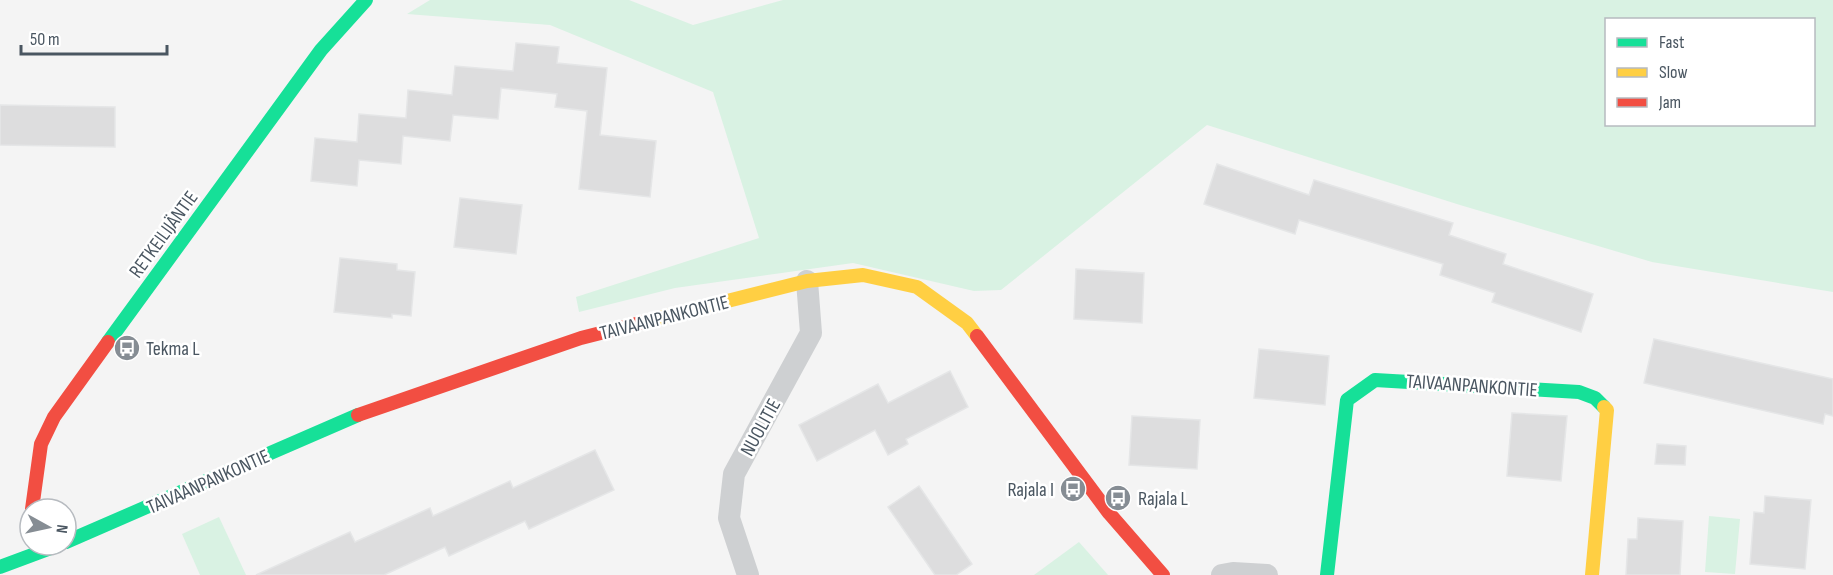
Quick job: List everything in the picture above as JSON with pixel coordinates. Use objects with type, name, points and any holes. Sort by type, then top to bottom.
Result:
[{"type":"street","name":"RETKEILIJÄNTIE","points":[[34,497],[41,444],[54,417],[321,50],[366,0]]},
{"type":"street","name":"TAIVAANPANKONTIE","points":[[78,537],[367,411],[581,338],[807,281],[863,275],[917,287],[967,323],[1109,513],[1164,575]]},
{"type":"street","name":"NUOLITIE","points":[[748,575],[729,518],[734,474],[811,333],[807,281]]},
{"type":"street","name":"TAIVAANPANKONTIE","points":[[1327,575],[1347,400],[1376,380],[1579,392],[1595,398],[1607,410],[1592,575]]},
{"type":"street","points":[[0,567],[21,557]]},
{"type":"street","points":[[1221,575],[1233,573],[1267,575]]},
{"type":"green space","points":[[430,0],[629,0],[693,25],[783,0],[1833,0],[1833,292],[1652,262],[1460,205],[1207,125],[1001,290],[974,291],[853,263],[675,288],[579,312],[576,297],[759,238],[713,92],[550,25],[407,14]]},
{"type":"green space","points":[[1709,516],[1740,519],[1735,574],[1705,572]]},
{"type":"green space","points":[[219,517],[246,575],[200,575],[182,534]]},
{"type":"green space","points":[[1079,542],[1108,575],[1034,575]]},
{"type":"building","points":[[516,43],[559,47],[557,63],[607,68],[600,135],[656,141],[650,197],[579,189],[587,111],[555,107],[557,94],[501,88],[498,119],[453,115],[450,141],[403,136],[401,164],[359,160],[357,186],[311,181],[315,138],[357,142],[359,114],[406,118],[408,90],[452,95],[455,66],[513,71]]},
{"type":"building","points":[[0,105],[115,107],[115,147],[0,145]]},
{"type":"building","points":[[1217,164],[1309,195],[1314,180],[1453,223],[1449,235],[1506,254],[1503,264],[1593,294],[1581,332],[1492,302],[1495,293],[1440,275],[1443,264],[1299,220],[1295,234],[1204,204]]},
{"type":"building","points":[[460,198],[522,205],[516,254],[454,247]]},
{"type":"building","points":[[340,258],[397,264],[397,270],[415,272],[411,316],[392,314],[392,318],[334,312]]},
{"type":"building","points":[[1076,269],[1144,273],[1142,323],[1074,319]]},
{"type":"building","points":[[1654,339],[1833,379],[1833,416],[1825,414],[1823,424],[1644,383]]},
{"type":"building","points":[[1259,349],[1329,356],[1325,405],[1254,398]]},
{"type":"building","points":[[950,371],[968,407],[906,439],[908,444],[888,455],[875,430],[817,461],[799,425],[878,384],[888,403]]},
{"type":"building","points":[[1512,413],[1567,416],[1561,481],[1507,476]]},
{"type":"building","points":[[1132,416],[1200,420],[1197,469],[1129,465]]},
{"type":"building","points":[[1657,444],[1686,446],[1685,465],[1655,464]]},
{"type":"building","points":[[595,450],[614,490],[529,529],[525,521],[449,556],[445,547],[384,575],[256,575],[350,532],[355,542],[430,508],[433,516],[510,481],[513,488]]},
{"type":"building","points":[[919,486],[972,564],[956,575],[935,575],[888,507]]},
{"type":"building","points":[[1765,496],[1811,500],[1805,569],[1750,564],[1754,512],[1764,513]]},
{"type":"building","points":[[1638,518],[1683,521],[1680,575],[1626,575],[1628,539],[1637,539]]},
{"type":"traffic: fast","points":[[108,342],[321,50],[366,0]]},
{"type":"traffic: fast","points":[[1327,575],[1347,400],[1375,380],[1579,392],[1595,398],[1604,407]]},
{"type":"traffic: fast","points":[[78,537],[358,415]]},
{"type":"traffic: fast","points":[[0,567],[27,557]]},
{"type":"traffic: slow","points":[[644,322],[807,281],[863,275],[917,287],[967,323],[977,336]]},
{"type":"traffic: slow","points":[[1592,575],[1607,410],[1604,407]]},
{"type":"traffic: jam","points":[[358,415],[581,338],[644,322]]},
{"type":"traffic: jam","points":[[977,336],[1109,513],[1163,575]]},
{"type":"traffic: jam","points":[[34,497],[41,444],[54,417],[108,342]]},
{"type":"place","name":"Tekma L","points":[[127,348]]},
{"type":"place","name":"Rajala I","points":[[1073,489]]},
{"type":"place","name":"Rajala L","points":[[1118,498]]}]
